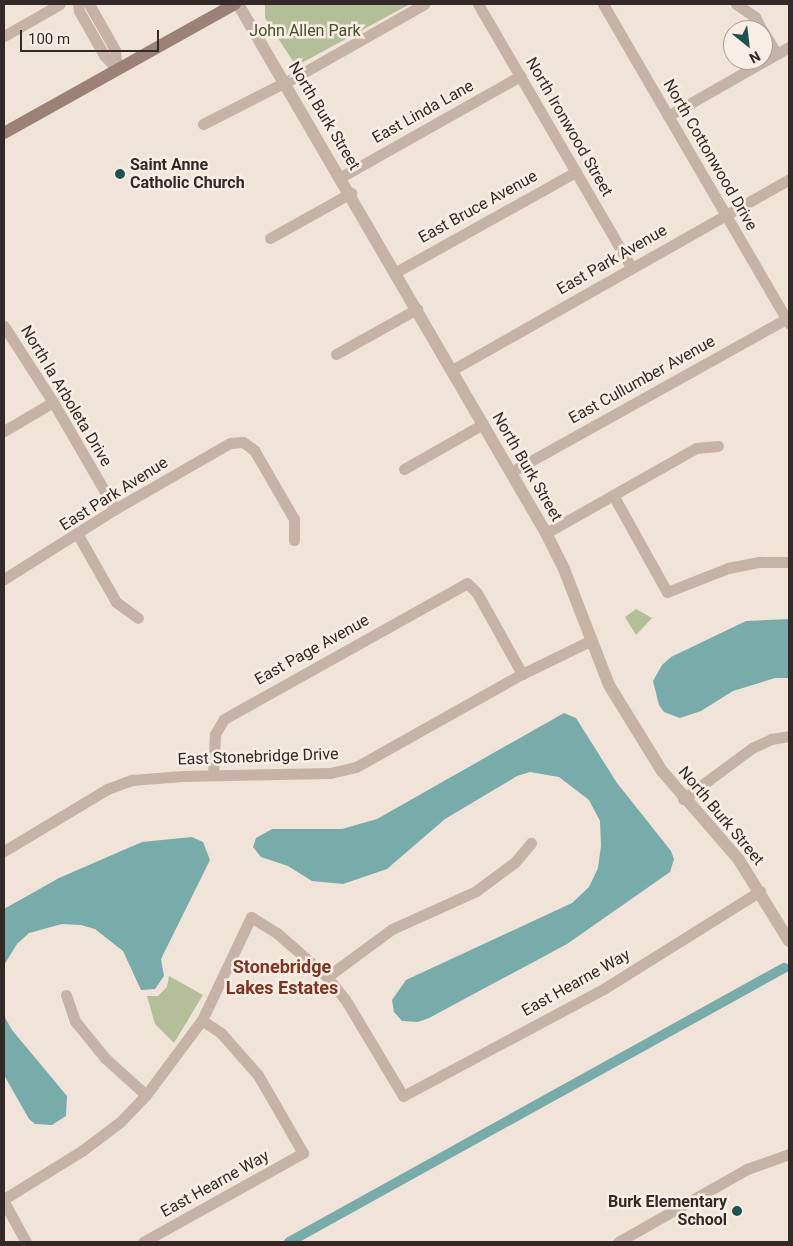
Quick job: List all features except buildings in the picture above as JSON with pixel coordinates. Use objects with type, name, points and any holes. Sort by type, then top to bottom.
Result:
[{"type":"main road","points":[[4,133],[236,4]]},
{"type":"street","points":[[4,36],[60,4]]},
{"type":"street","points":[[78,4],[79,11],[104,56],[117,69]]},
{"type":"street","points":[[89,4],[115,50],[117,69]]},
{"type":"street","name":"North Burk Street","points":[[236,4],[342,177],[546,532],[564,569],[590,641],[609,685],[648,750],[683,799],[739,860],[760,891],[789,941]]},
{"type":"street","points":[[203,124],[424,4]]},
{"type":"street","name":"North Ironwood Street","points":[[478,4],[631,267]]},
{"type":"street","name":"North Cottonwood Drive","points":[[603,4],[788,320]]},
{"type":"street","points":[[736,4],[757,20]]},
{"type":"street","points":[[773,47],[777,54]]},
{"type":"street","points":[[668,116],[789,47]]},
{"type":"street","name":"East Linda Lane","points":[[342,177],[520,76]]},
{"type":"street","name":"East Bruce Avenue","points":[[396,272],[576,172]]},
{"type":"street","name":"East Park Avenue","points":[[452,370],[631,267],[789,180]]},
{"type":"street","points":[[270,238],[351,193]]},
{"type":"street","points":[[336,354],[417,309]]},
{"type":"street","name":"East Cullumber Avenue","points":[[511,472],[788,320]]},
{"type":"street","name":"North la Arboleta Drive","points":[[4,326],[53,402],[115,510]]},
{"type":"street","points":[[4,431],[53,402]]},
{"type":"street","points":[[404,469],[483,424]]},
{"type":"street","name":"East Park Avenue","points":[[4,580],[115,510],[230,443],[243,442],[254,450],[294,519],[294,540]]},
{"type":"street","points":[[546,532],[696,448],[718,446]]},
{"type":"street","points":[[613,495],[667,592],[728,568],[760,562],[789,562]]},
{"type":"street","points":[[78,535],[116,602],[138,618]]},
{"type":"street","name":"East Page Avenue","points":[[213,775],[215,734],[224,719],[467,582],[477,593],[522,674]]},
{"type":"street","name":"East Stonebridge Drive","points":[[4,850],[107,790],[132,780],[213,775],[330,772],[356,767],[522,674],[590,641]]},
{"type":"street","points":[[683,799],[752,748],[771,739],[789,736]]},
{"type":"street","points":[[26,1242],[4,1200],[83,1150],[120,1122],[146,1095],[202,1020],[251,917],[277,933],[327,977],[392,929],[476,890],[514,862],[531,843]]},
{"type":"street","name":"East Hearne Way","points":[[327,977],[354,1015],[403,1096],[605,988],[760,891]]},
{"type":"street","points":[[66,995],[75,1021],[105,1058],[146,1095]]},
{"type":"street","name":"East Hearne Way","points":[[142,1242],[303,1153],[252,1067],[222,1034],[202,1020]]},
{"type":"street","points":[[618,1242],[747,1169],[789,1154]]},
{"type":"green space","name":"John Allen Park","points":[[265,4],[410,4],[296,66],[265,18]]},
{"type":"green space","points":[[636,609],[652,618],[636,635],[625,617]]},
{"type":"green space","points":[[169,976],[203,995],[174,1043],[155,1024],[147,996],[158,996],[167,987]]},
{"type":"water","points":[[789,619],[789,678],[775,678],[733,691],[701,711],[680,718],[664,712],[659,705],[653,681],[662,665],[671,657],[746,621]]},
{"type":"water","points":[[564,713],[576,718],[617,783],[671,851],[674,859],[670,872],[567,944],[429,1018],[418,1022],[402,1021],[394,1012],[392,1000],[406,980],[572,903],[589,887],[598,868],[601,846],[600,821],[589,800],[559,777],[530,772],[517,776],[445,819],[387,869],[343,884],[312,881],[288,866],[261,857],[253,847],[256,838],[272,829],[342,829],[377,819]]},
{"type":"water","points":[[192,837],[203,842],[210,860],[161,959],[164,976],[155,989],[141,990],[123,951],[95,929],[81,925],[62,924],[29,933],[17,944],[4,965],[4,909],[59,878],[142,842]]},
{"type":"water","points":[[4,1016],[12,1030],[67,1096],[66,1116],[52,1125],[35,1124],[29,1119],[4,1075]]},
{"type":"waterway","points":[[289,1242],[784,968]]},
{"type":"place","name":"Saint Anne Catholic Church","points":[[120,174]]},
{"type":"place","name":"Burk Elementary School","points":[[737,1211]]},
{"type":"district","name":"Stonebridge Lakes Estates","points":[[282,978]]}]
